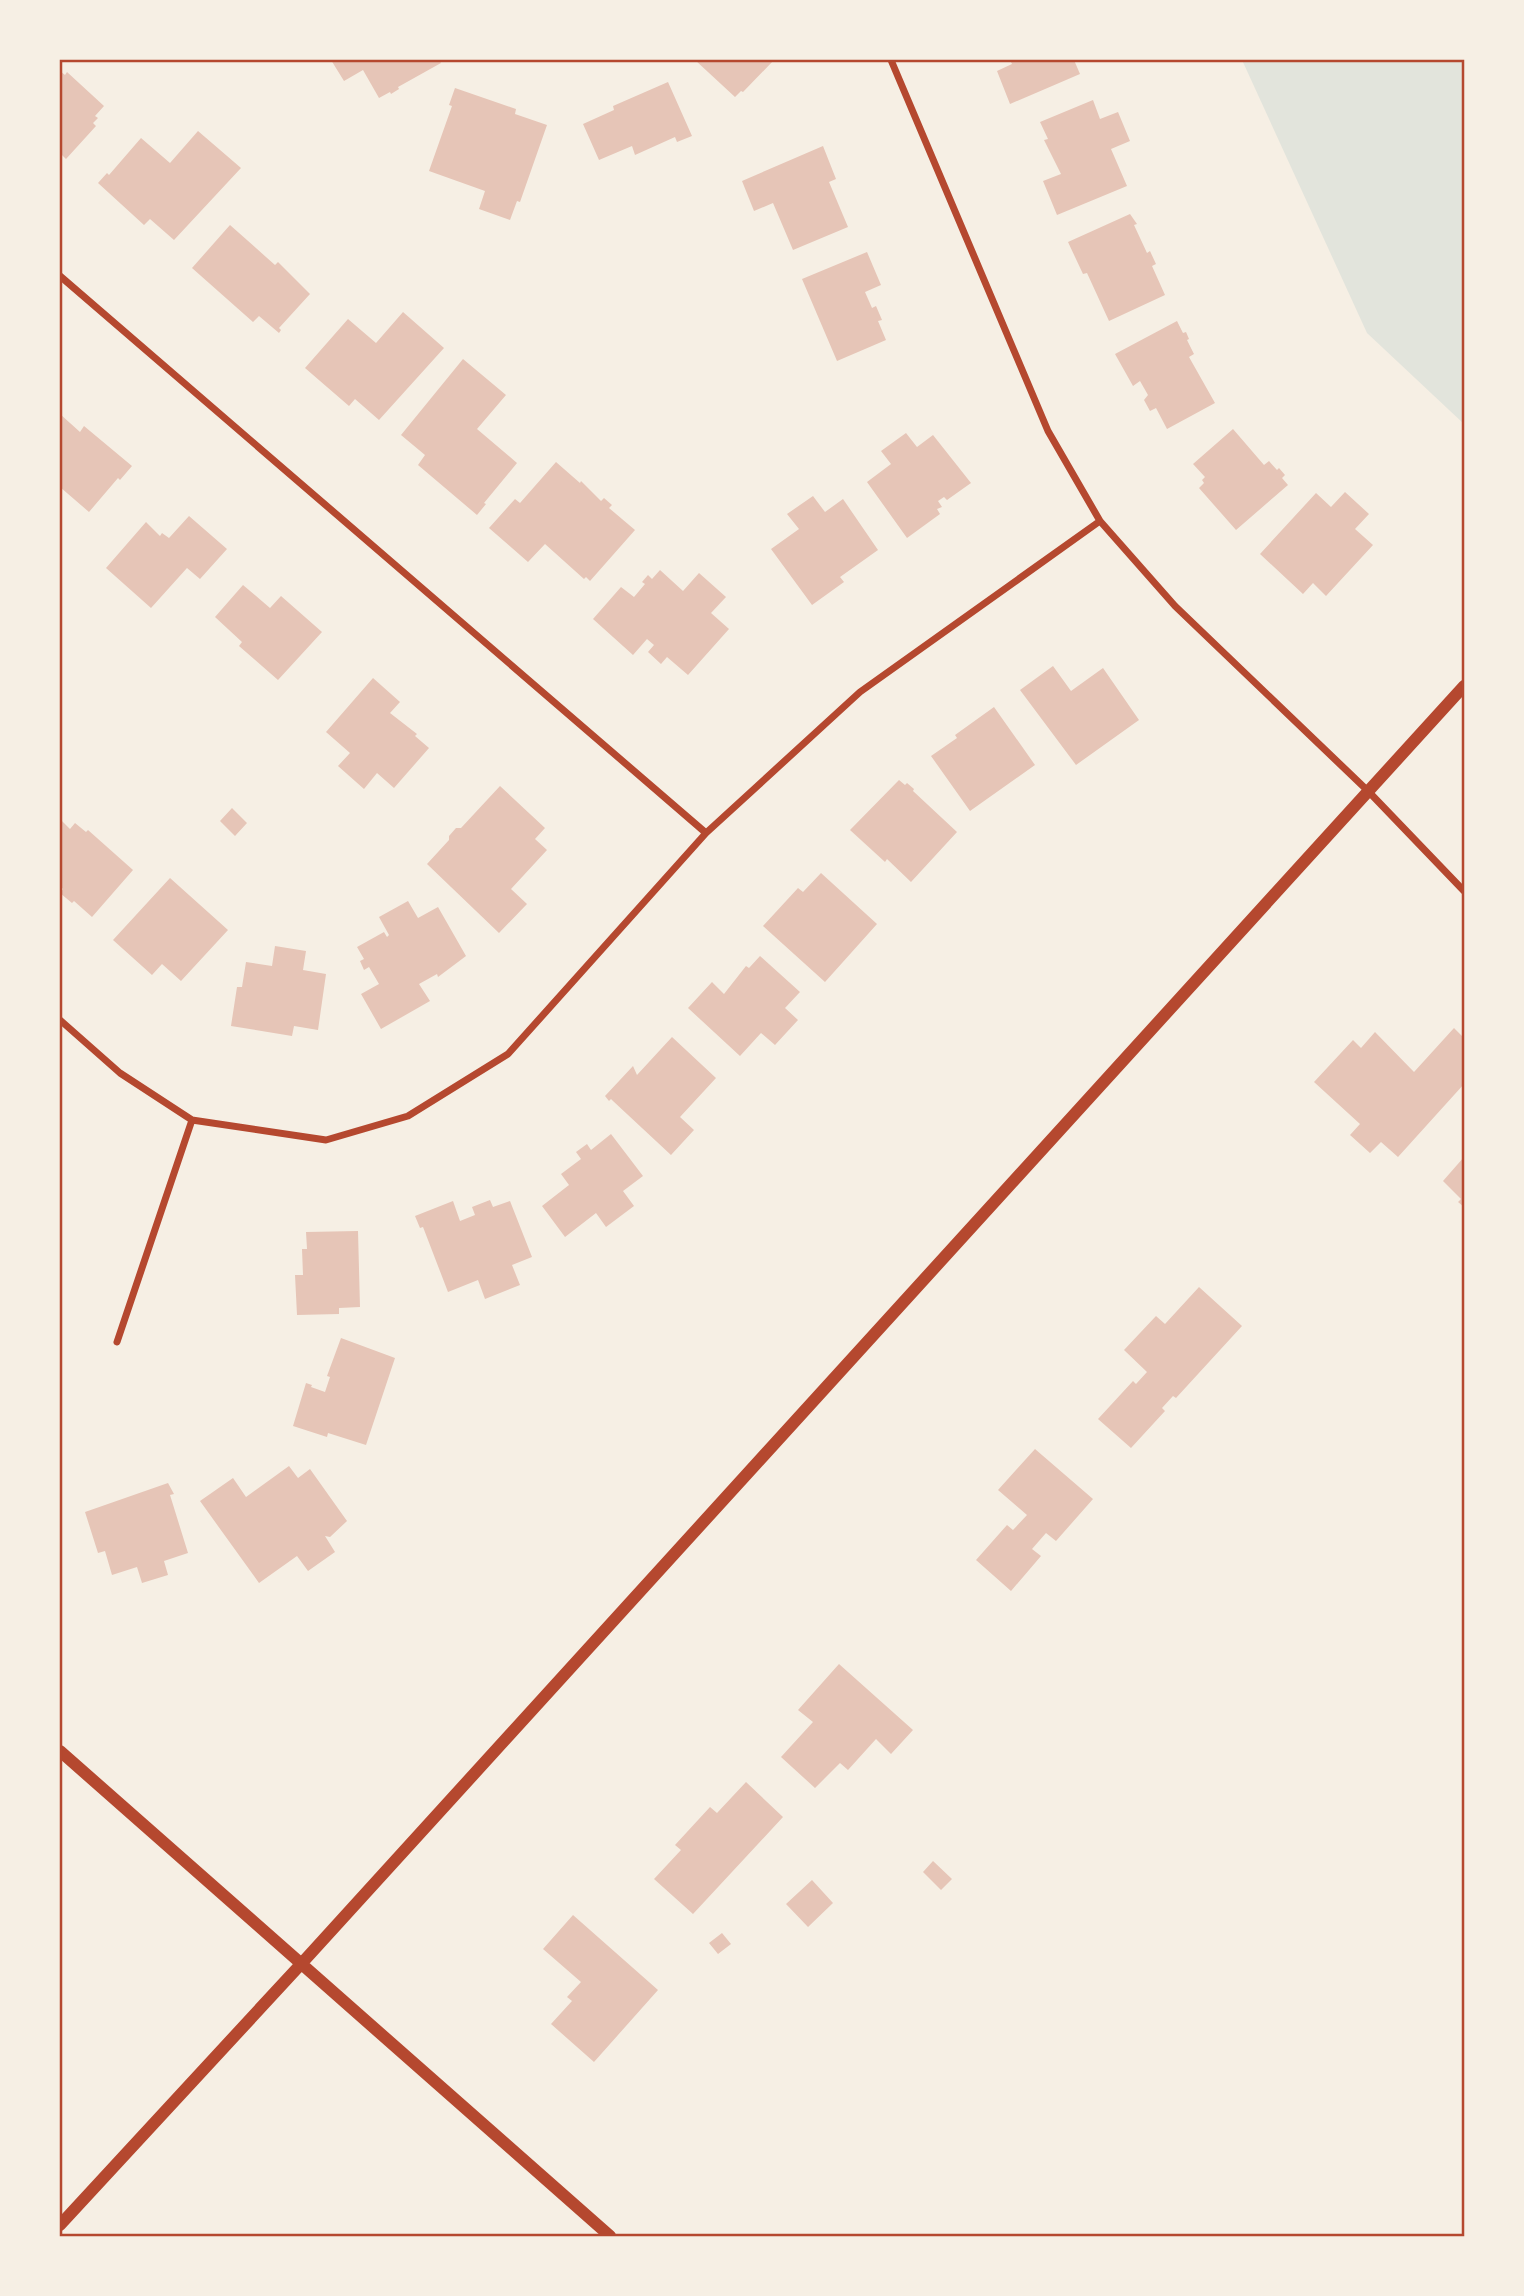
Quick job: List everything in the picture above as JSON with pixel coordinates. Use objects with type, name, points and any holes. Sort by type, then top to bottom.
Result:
[{"type":"street","points":[[891,60],[1048,431],[1100,521],[1175,606],[1368,791],[1465,891]]},
{"type":"street","points":[[60,276],[706,833]]},
{"type":"street","points":[[60,1020],[120,1073],[192,1120],[326,1140],[408,1116],[508,1055],[706,833],[860,692],[1100,521]]},
{"type":"street","points":[[60,2225],[1465,686]]},
{"type":"street","points":[[117,1342],[192,1120]]},
{"type":"street","points":[[60,1751],[610,2236]]},
{"type":"shaded area","points":[[1242,60],[1464,60],[1464,424],[1367,333]]},
{"type":"building","points":[[331,60],[439,60],[441,63],[398,87],[399,89],[391,94],[390,92],[379,98],[363,70],[344,81]]},
{"type":"building","points":[[695,60],[774,60],[735,97]]},
{"type":"building","points":[[1010,60],[1074,60],[1080,74],[1010,104],[997,71],[1012,64]]},
{"type":"building","points":[[60,71],[65,75],[67,72],[104,106],[95,116],[98,118],[93,123],[96,126],[66,159],[60,153]]},
{"type":"building","points":[[668,82],[692,136],[677,142],[675,137],[635,155],[632,146],[599,160],[583,124],[614,110],[613,106]]},
{"type":"building","points":[[455,88],[516,109],[515,114],[547,125],[520,202],[517,201],[510,220],[479,209],[485,191],[429,171],[452,106],[449,105]]},
{"type":"building","points":[[1093,100],[1100,119],[1118,112],[1130,141],[1111,149],[1127,186],[1057,215],[1043,181],[1061,174],[1044,140],[1048,139],[1040,122]]},
{"type":"building","points":[[198,131],[241,168],[174,240],[150,219],[144,225],[98,183],[107,173],[109,175],[141,138],[170,163]]},
{"type":"building","points":[[823,146],[836,179],[829,182],[848,227],[793,250],[773,203],[754,211],[742,181]]},
{"type":"building","points":[[1130,214],[1137,224],[1134,225],[1147,253],[1150,251],[1156,264],[1152,266],[1165,295],[1109,321],[1087,273],[1083,274],[1068,242]]},
{"type":"building","points":[[230,225],[275,265],[278,262],[310,294],[279,328],[279,333],[259,316],[253,322],[192,268]]},
{"type":"building","points":[[867,252],[881,285],[865,292],[872,308],[876,306],[882,320],[878,321],[886,340],[837,361],[802,279]]},
{"type":"building","points":[[403,312],[444,348],[379,420],[355,399],[349,406],[305,368],[348,319],[376,343]]},
{"type":"building","points":[[1177,321],[1183,333],[1186,332],[1194,354],[1189,357],[1215,403],[1167,429],[1156,408],[1150,411],[1144,400],[1148,395],[1140,381],[1133,386],[1115,354]]},
{"type":"building","points":[[463,359],[506,395],[477,429],[517,463],[477,515],[418,465],[425,455],[401,435]]},
{"type":"building","points":[[60,414],[80,432],[84,426],[132,466],[89,512],[60,487]]},
{"type":"building","points":[[1233,429],[1264,465],[1269,461],[1277,470],[1279,468],[1288,485],[1236,530],[1199,488],[1205,477],[1193,464]]},
{"type":"building","points":[[906,433],[917,447],[933,435],[971,483],[947,500],[944,497],[938,501],[942,507],[937,509],[940,514],[907,538],[867,482],[891,464],[881,451]]},
{"type":"building","points":[[556,462],[601,501],[604,498],[612,505],[609,508],[635,530],[590,581],[586,577],[584,579],[545,544],[528,562],[489,528],[515,499],[520,503]]},
{"type":"building","points":[[1345,492],[1369,514],[1355,529],[1373,545],[1326,596],[1313,583],[1303,594],[1260,554],[1316,493],[1331,507]]},
{"type":"building","points":[[813,496],[825,512],[843,499],[878,550],[840,577],[844,582],[812,605],[771,549],[799,529],[787,514]]},
{"type":"building","points":[[189,516],[227,549],[200,579],[187,568],[151,608],[106,568],[146,522],[160,536],[162,533],[169,538]]},
{"type":"building","points":[[660,570],[683,591],[699,573],[726,597],[711,613],[729,629],[688,675],[667,657],[661,664],[648,652],[654,645],[647,639],[633,655],[593,619],[621,587],[634,597],[645,584],[642,582],[648,575],[652,579]]},
{"type":"building","points":[[243,585],[270,608],[281,596],[322,632],[278,680],[239,646],[242,642],[215,617]]},
{"type":"building","points":[[1053,666],[1071,691],[1103,668],[1139,720],[1076,765],[1020,690]]},
{"type":"building","points":[[373,678],[400,702],[390,713],[417,734],[415,736],[429,748],[394,788],[377,773],[364,789],[338,766],[350,753],[326,732]]},
{"type":"building","points":[[994,707],[1035,765],[970,811],[931,756]]},
{"type":"building","points":[[899,780],[914,789],[913,791],[957,832],[911,882],[850,830]]},
{"type":"building","points":[[500,786],[545,828],[535,839],[547,850],[511,889],[527,904],[499,933],[427,864],[456,828],[461,828]]},
{"type":"building","points":[[232,808],[247,823],[235,836],[220,821]]},
{"type":"building","points":[[60,819],[70,829],[75,823],[86,832],[88,830],[133,870],[92,917],[60,893],[63,889],[60,886]]},
{"type":"building","points":[[821,873],[877,924],[825,982],[763,926],[798,888],[803,892]]},
{"type":"building","points":[[170,878],[228,930],[181,981],[162,964],[152,975],[113,940]]},
{"type":"building","points":[[408,901],[418,918],[438,907],[466,956],[438,977],[437,974],[419,984],[430,1001],[381,1029],[361,994],[379,984],[369,967],[364,970],[360,961],[364,959],[357,947],[384,932],[387,937],[389,935],[379,917]]},
{"type":"building","points":[[275,946],[306,951],[303,970],[326,974],[318,1030],[294,1026],[292,1036],[231,1026],[237,987],[242,987],[246,962],[272,966]]},
{"type":"building","points":[[760,956],[800,992],[785,1008],[798,1020],[775,1045],[761,1033],[740,1056],[688,1008],[712,982],[724,994],[746,966],[749,968]]},
{"type":"building","points":[[1454,1028],[1464,1038],[1464,1084],[1398,1157],[1381,1142],[1370,1153],[1350,1135],[1360,1124],[1314,1082],[1353,1040],[1361,1048],[1375,1032],[1414,1072]]},
{"type":"building","points":[[672,1037],[716,1078],[680,1117],[694,1130],[671,1155],[605,1096],[633,1066],[637,1075]]},
{"type":"building","points":[[611,1134],[643,1176],[623,1191],[634,1206],[606,1227],[596,1213],[565,1237],[542,1206],[569,1185],[561,1174],[581,1159],[576,1152],[587,1144],[591,1150]]},
{"type":"building","points":[[1464,1157],[1464,1207],[1458,1202],[1461,1199],[1443,1181]]},
{"type":"building","points":[[490,1200],[493,1207],[510,1201],[532,1257],[512,1265],[520,1285],[485,1299],[478,1280],[448,1292],[423,1227],[420,1228],[415,1216],[453,1201],[460,1221],[475,1215],[472,1207]]},
{"type":"building","points":[[358,1231],[360,1307],[339,1308],[339,1314],[297,1315],[295,1275],[303,1275],[302,1249],[307,1249],[306,1232]]},
{"type":"building","points":[[1199,1287],[1242,1326],[1176,1398],[1173,1396],[1162,1408],[1165,1411],[1131,1448],[1098,1419],[1133,1381],[1136,1384],[1147,1372],[1124,1350],[1156,1316],[1165,1324]]},
{"type":"building","points":[[341,1338],[395,1358],[366,1445],[293,1426],[306,1383],[325,1392],[330,1377],[327,1376]]},
{"type":"building","points":[[1035,1449],[1093,1499],[1056,1541],[1046,1533],[1032,1549],[1041,1556],[1011,1591],[976,1560],[1007,1525],[1013,1530],[1027,1515],[998,1490]]},
{"type":"building","points":[[289,1466],[298,1478],[310,1469],[347,1521],[330,1537],[325,1536],[335,1552],[308,1571],[297,1556],[259,1583],[200,1501],[233,1478],[246,1497]]},
{"type":"building","points":[[168,1483],[174,1494],[170,1495],[188,1553],[164,1561],[168,1575],[142,1583],[137,1567],[112,1575],[105,1551],[98,1553],[85,1512]]},
{"type":"building","points":[[839,1664],[913,1730],[891,1754],[876,1739],[848,1770],[840,1763],[815,1788],[781,1757],[813,1722],[798,1710]]},
{"type":"building","points":[[746,1782],[783,1817],[693,1914],[654,1879],[681,1850],[675,1845],[710,1807],[717,1813]]},
{"type":"building","points":[[933,1861],[952,1879],[941,1890],[923,1872]]},
{"type":"building","points":[[812,1880],[833,1903],[808,1927],[786,1904]]},
{"type":"building","points":[[573,1915],[658,1990],[594,2062],[551,2024],[572,2001],[567,1997],[581,1982],[543,1949]]},
{"type":"building","points":[[722,1933],[731,1944],[718,1954],[709,1943]]}]
